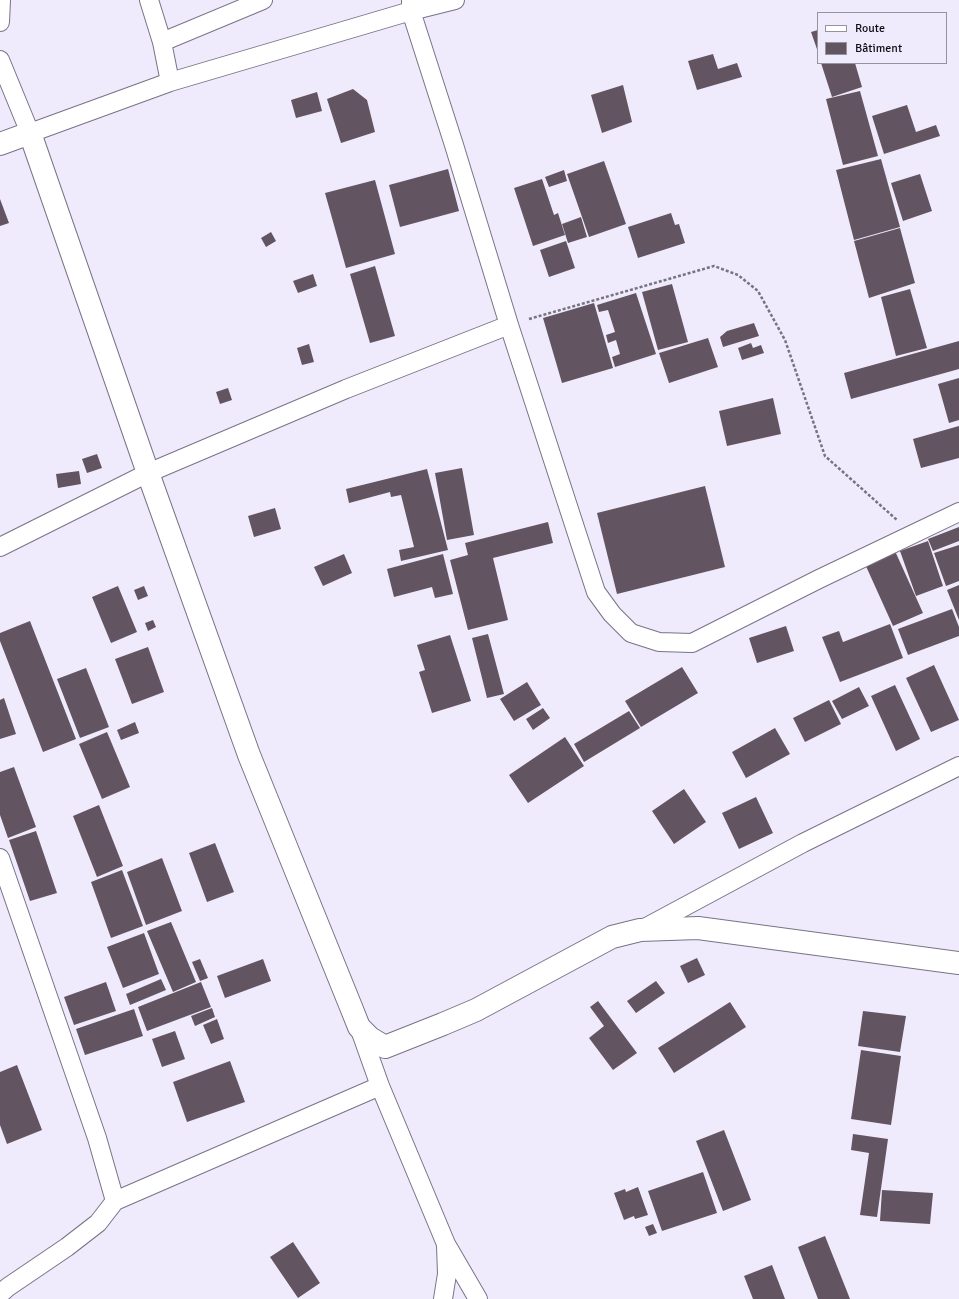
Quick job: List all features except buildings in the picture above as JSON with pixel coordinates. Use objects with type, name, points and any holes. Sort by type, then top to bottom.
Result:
[{"type":"street","points":[[0,22],[1,0]]},
{"type":"street","points":[[150,0],[162,42],[170,82]]},
{"type":"street","points":[[162,42],[263,0]]},
{"type":"street","points":[[0,144],[170,82],[411,6],[455,0]]},
{"type":"street","points":[[411,6],[509,325],[596,592],[612,614],[631,633],[659,642],[692,643],[959,512]]},
{"type":"street","points":[[0,60],[30,133],[148,473],[249,755],[360,1027],[380,1086],[446,1244],[478,1299]]},
{"type":"street","points":[[0,547],[148,473],[346,389],[509,325]]},
{"type":"street","points":[[640,930],[803,843],[959,766]]},
{"type":"street","points":[[0,858],[96,1138],[115,1202]]},
{"type":"street","points":[[360,1027],[370,1038],[385,1047],[476,1010],[612,937],[640,930],[698,928],[959,963]]},
{"type":"street","points":[[0,1294],[67,1247],[98,1223],[115,1202],[380,1086]]},
{"type":"street","points":[[443,1299],[447,1274],[446,1244]]},
{"type":"path","points":[[509,325],[714,266],[738,275],[758,291],[785,340],[825,456],[912,534]]}]
